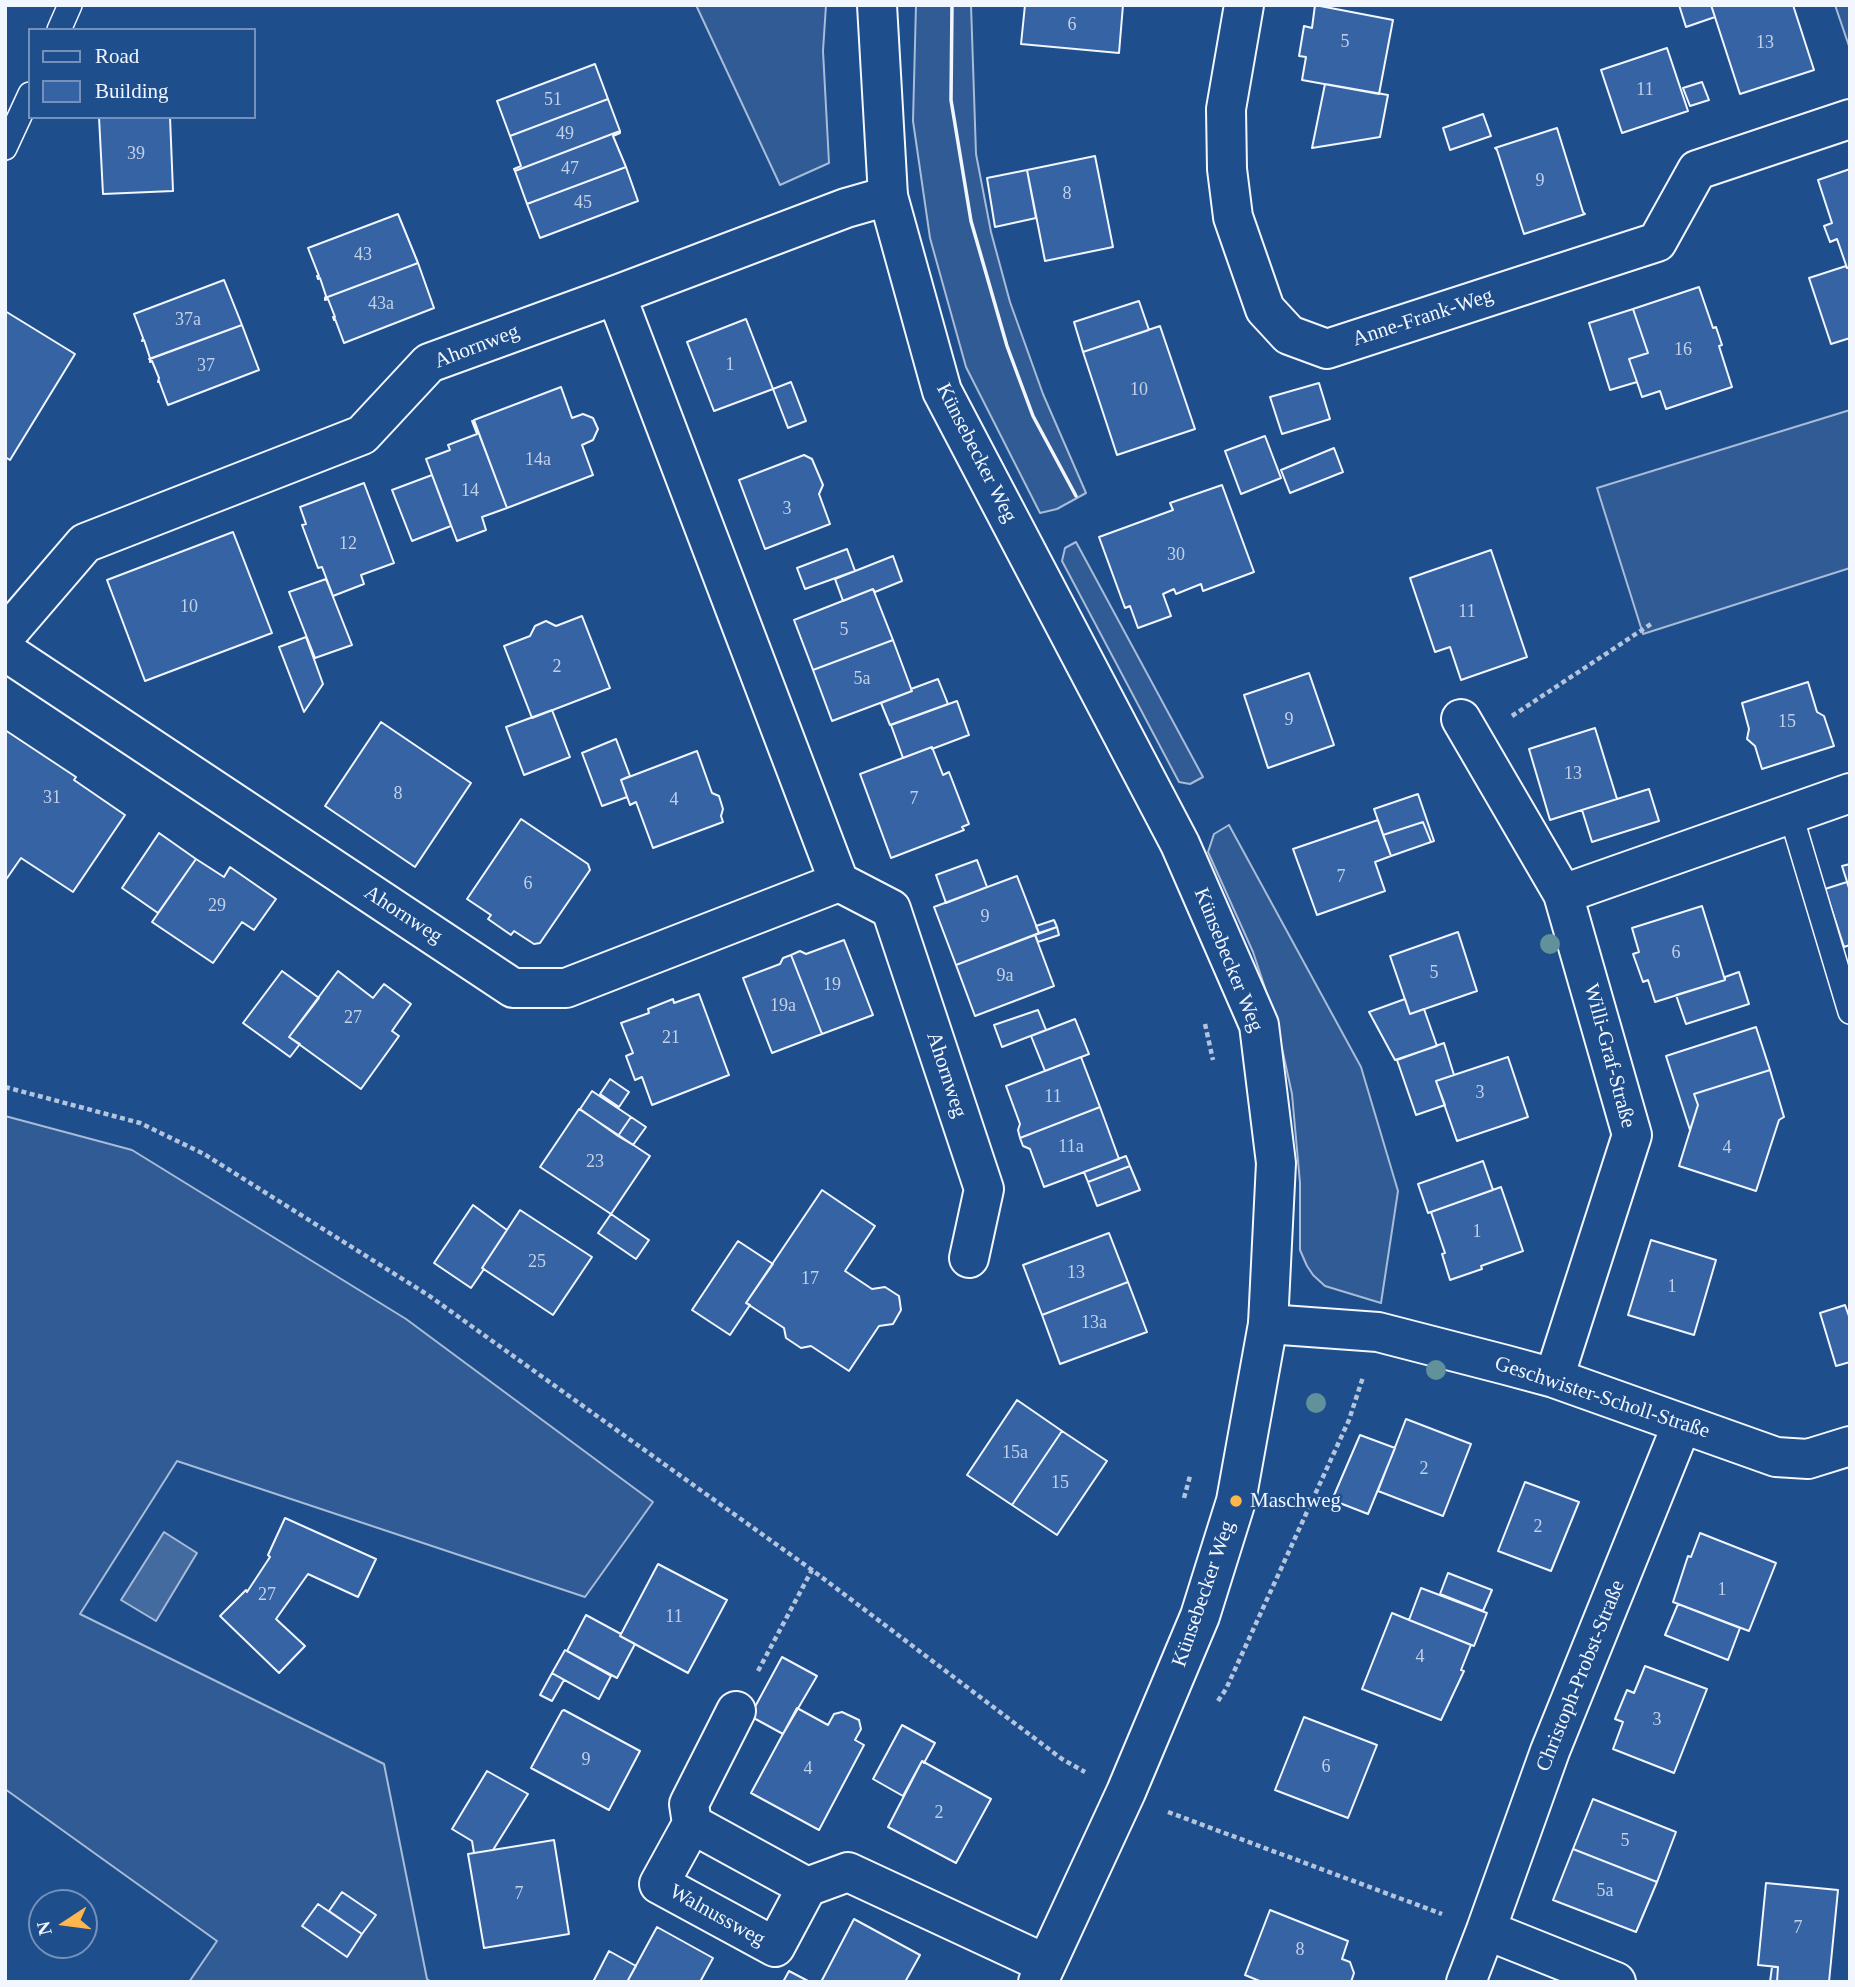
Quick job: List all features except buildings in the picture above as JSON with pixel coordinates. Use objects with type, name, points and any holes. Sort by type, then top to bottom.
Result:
[{"type":"street","name":"Künsebecker Weg","points":[[877,5],[888,196],[942,391],[1180,844],[1259,1025],[1276,1163],[1268,1324],[1236,1501],[1200,1616],[1126,1792],[1042,1973]]},
{"type":"street","name":"Anne-Frank-Weg","points":[[1244,5],[1226,109],[1227,169],[1233,217],[1265,309],[1289,335],[1327,349],[1657,242],[1697,170],[1850,120]]},
{"type":"street","name":"Ahornweg","points":[[5,636],[85,543],[362,435],[429,363],[846,208],[888,196]]},
{"type":"street","points":[[616,295],[839,883]]},
{"type":"street","name":"Ahornweg","points":[[5,651],[513,988],[566,988],[839,883],[891,909],[984,1189],[969,1258]]},
{"type":"street","name":"Willi-Graf-Straße","points":[[1467,731],[1563,894],[1632,1135],[1554,1378]]},
{"type":"street","points":[[1563,894],[1850,793]]},
{"type":"street","name":"Geschwister-Scholl-Straße","points":[[1268,1324],[1378,1332],[1554,1378],[1776,1457],[1808,1460],[1850,1446]]},
{"type":"street","name":"Christoph-Probst-Straße","points":[[1466,1982],[1550,1751],[1682,1424]]},
{"type":"street","name":"Walnussweg","points":[[736,1711],[690,1804],[692,1825],[659,1884],[775,1947],[807,1887]]},
{"type":"street","points":[[692,1825],[807,1887],[848,1872],[1042,1973]]},
{"type":"street","points":[[1486,1930],[1616,1982]]},
{"type":"lane","points":[[60,28],[70,5]]},
{"type":"lane","points":[[5,148],[28,98]]},
{"type":"lane","points":[[1790,812],[1850,1012]]},
{"type":"path","points":[[1467,731],[1651,624]]},
{"type":"path","points":[[1204,1022],[1213,1062]]},
{"type":"path","points":[[5,1087],[140,1123],[204,1154],[428,1295],[813,1570],[1062,1759],[1090,1775],[1167,1812],[1486,1930]]},
{"type":"path","points":[[1184,1500],[1190,1474]]},
{"type":"path","points":[[736,1711],[813,1570]]},
{"type":"shaded area","points":[[696,5],[826,5],[823,51],[829,163],[780,185]]},
{"type":"shaded area","points":[[916,5],[971,5],[976,154],[991,232],[1010,302],[1043,394],[1086,493],[1057,509],[1040,513],[966,367],[930,238],[913,121]]},
{"type":"shaded area","points":[[1835,5],[1850,5],[1850,49]]},
{"type":"shaded area","points":[[1850,410],[1850,568],[1643,634],[1597,488]]},
{"type":"shaded area","points":[[1076,542],[1203,777],[1190,784],[1179,782],[1062,561],[1065,548]]},
{"type":"shaded area","points":[[1229,825],[1361,1067],[1398,1191],[1381,1303],[1325,1286],[1313,1275],[1300,1250],[1300,1183],[1292,1094],[1276,1021],[1253,952],[1208,852],[1214,834]]},
{"type":"shaded area","points":[[5,1116],[132,1150],[406,1319],[653,1502],[585,1597],[177,1461],[80,1614],[384,1764],[427,1979],[431,1982],[189,1982],[217,1941],[5,1789]]},
{"type":"shaded area","points":[[164,1532],[197,1553],[156,1621],[121,1600]]},
{"type":"wall","points":[[952,5],[951,100],[971,221],[1007,346],[1033,416],[1076,496]]},
{"type":"place","name":"Maschweg","points":[[1236,1501]]}]
